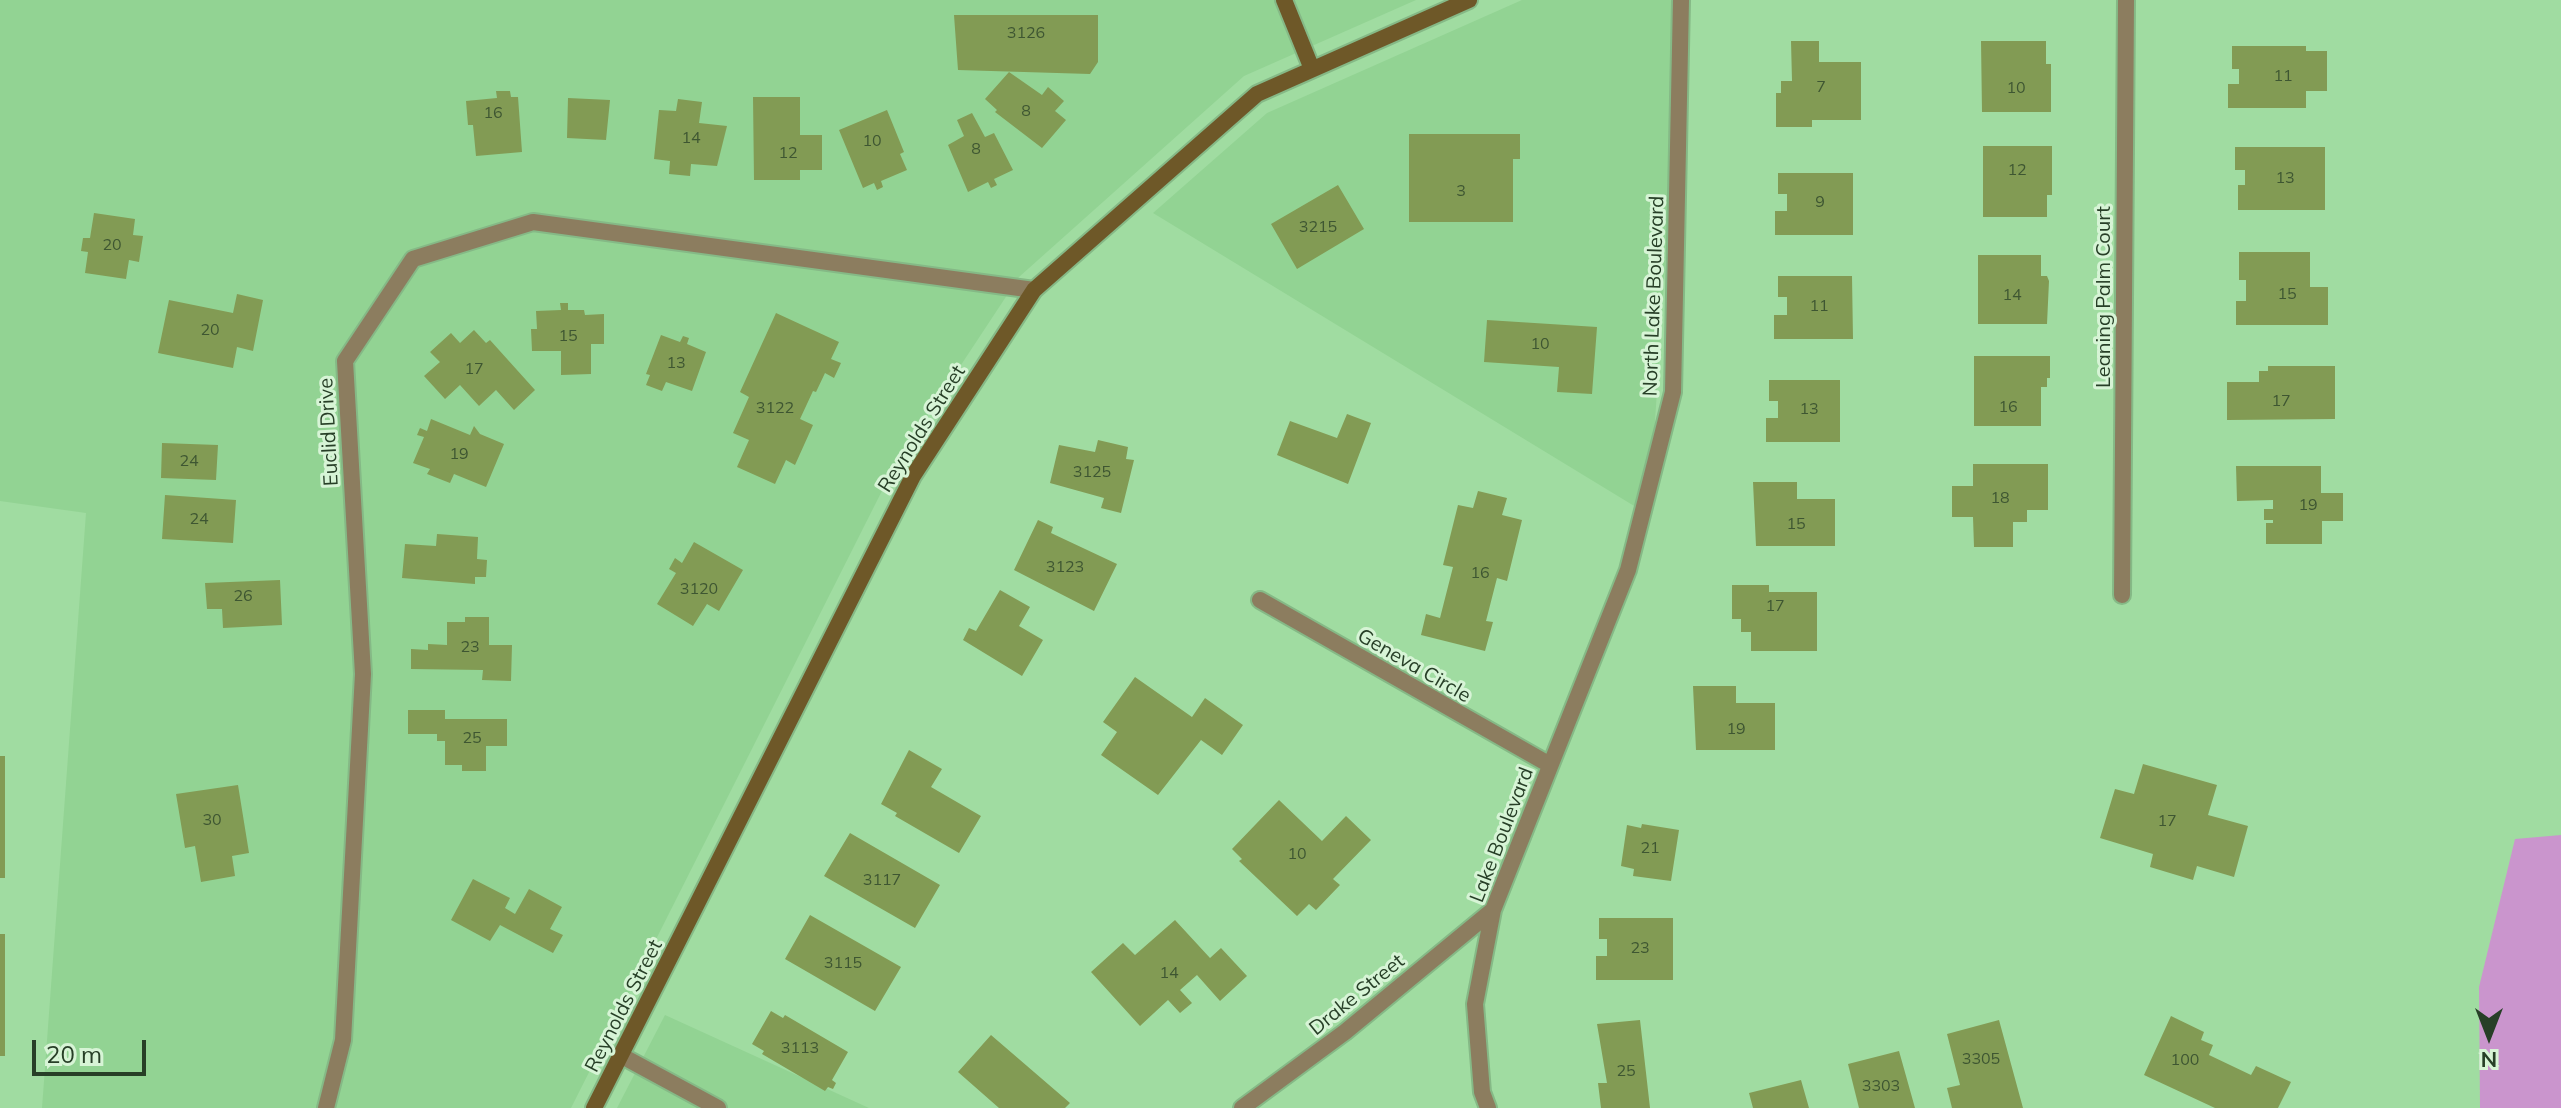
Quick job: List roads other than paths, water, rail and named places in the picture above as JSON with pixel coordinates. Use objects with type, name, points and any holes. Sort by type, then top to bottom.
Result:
[{"type":"main road","points":[[1284,0],[1312,69]]},
{"type":"main road","name":"Reynolds Street","points":[[594,1108],[913,476],[1034,290],[1257,94],[1469,0]]},
{"type":"street","name":"North Lake Boulevard","points":[[1550,765],[1628,570],[1673,392],[1681,0]]},
{"type":"street","name":"Leaning Palm Court","points":[[2122,595],[2126,0]]},
{"type":"street","name":"Euclid Drive","points":[[326,1108],[343,1040],[363,674],[345,361],[413,259],[533,222],[1034,290]]},
{"type":"street","name":"Geneva Circle","points":[[1260,600],[1550,765]]},
{"type":"street","name":"Lake Boulevard","points":[[1488,1108],[1482,1092],[1475,1004],[1493,910],[1550,765]]},
{"type":"street","name":"Drake Street","points":[[1242,1108],[1345,1032],[1493,910]]},
{"type":"street","points":[[622,1056],[718,1108]]}]
